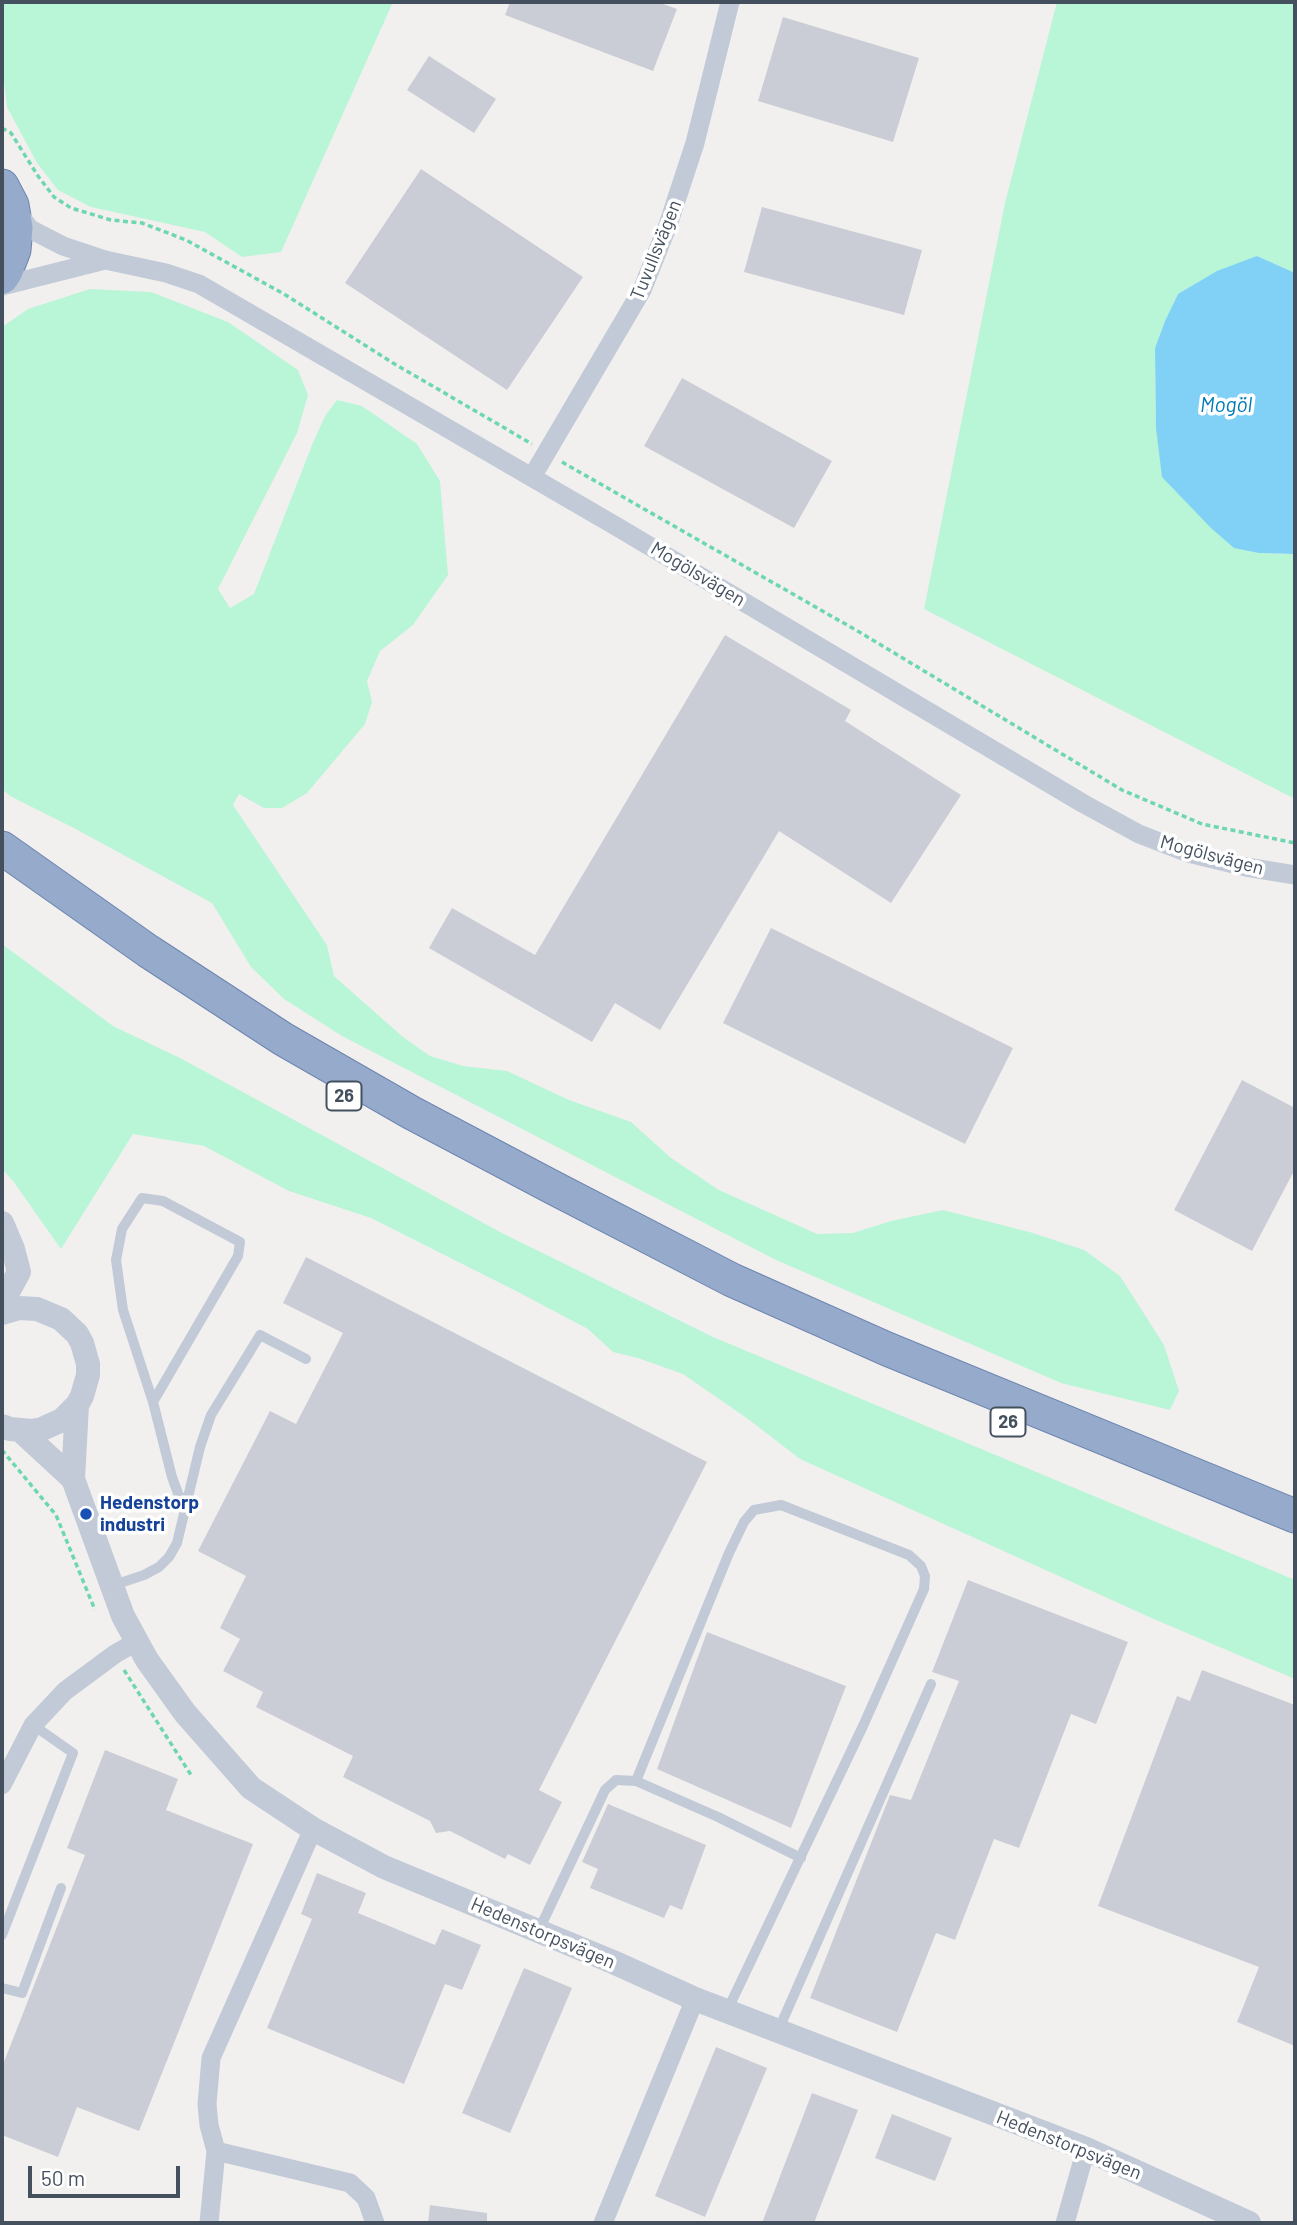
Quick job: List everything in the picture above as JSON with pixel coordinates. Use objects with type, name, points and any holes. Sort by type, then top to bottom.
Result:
[{"type":"highway","points":[[2,277],[14,250],[16,228],[7,196]]},
{"type":"highway","name":"26","points":[[2,848],[137,944],[283,1039],[412,1113],[564,1194],[732,1280],[887,1349],[1295,1516]]},
{"type":"highway","name":"26","points":[[2,876],[150,978],[277,1057],[405,1132],[542,1205],[726,1298],[877,1367],[1033,1432],[1295,1534]]},
{"type":"street","name":"Tuvullsvägen","points":[[532,477],[642,290],[651,269],[695,143],[730,2]]},
{"type":"street","name":"Mogölsvägen","points":[[7,196],[30,229],[63,246],[105,260],[166,273],[199,284],[1139,834],[1188,853],[1295,875]]},
{"type":"street","name":"Mogölsvägen","points":[[2,286],[105,260]]},
{"type":"street","points":[[2,1223],[19,1272],[2,1303]]},
{"type":"street","name":"Hedenstorpsvägen","points":[[19,1272],[77,1334],[82,1343],[88,1364],[86,1385],[77,1405],[73,1479],[110,1586],[136,1642],[185,1713],[251,1788],[313,1829],[384,1867],[695,1999],[1086,2149],[1249,2223]]},
{"type":"street","points":[[2,1313],[19,1308],[37,1309],[61,1319]]},
{"type":"street","points":[[11,1429],[32,1431],[52,1426],[77,1405]]},
{"type":"street","points":[[11,1429],[73,1479]]},
{"type":"street","points":[[2,1785],[33,1725],[65,1691],[136,1642]]},
{"type":"street","points":[[209,2223],[216,2151],[209,2126],[207,2104],[211,2059],[313,1829]]},
{"type":"street","points":[[603,2223],[695,1999]]},
{"type":"street","points":[[1065,2223],[1086,2149]]},
{"type":"street","points":[[216,2151],[350,2183],[366,2198],[375,2223]]},
{"type":"lane","points":[[153,1402],[239,1256],[240,1242],[163,1201],[142,1198],[121,1229],[116,1260],[122,1310],[153,1402],[179,1496],[187,1503]]},
{"type":"lane","points":[[110,1586],[159,1567],[169,1557],[177,1543],[200,1447],[211,1415],[260,1335],[306,1359]]},
{"type":"lane","points":[[636,1781],[729,1553],[744,1522],[754,1510],[781,1505],[909,1555],[920,1566],[925,1576],[924,1590],[801,1858],[727,2011]]},
{"type":"lane","points":[[778,2031],[931,1684]]},
{"type":"lane","points":[[2,1935],[73,1753],[33,1725]]},
{"type":"lane","points":[[538,1931],[605,1790],[616,1780],[636,1781],[801,1858]]},
{"type":"lane","points":[[2,1988],[22,1993],[61,1888]]},
{"type":"path","points":[[2,128],[11,133],[54,197],[71,208],[111,220],[142,223],[186,240],[284,294],[393,363],[850,627],[1122,790],[1202,824],[1295,842]]},
{"type":"green space","points":[[2,2],[393,2],[281,252],[242,257],[205,232],[91,207],[58,190],[37,163],[7,107],[2,63]]},
{"type":"green space","points":[[1057,2],[1295,2],[1295,273],[1257,256],[1178,294],[1155,348],[1156,428],[1259,553],[1295,554],[1295,799],[924,609],[1005,203]]},
{"type":"green space","points":[[90,289],[151,292],[228,322],[298,370],[308,395],[297,433],[218,589],[230,608],[254,594],[312,445],[325,416],[337,400],[362,406],[417,444],[440,481],[448,575],[413,625],[380,651],[367,681],[372,702],[365,724],[307,793],[282,808],[264,808],[239,794],[233,805],[327,945],[334,976],[403,1037],[430,1056],[463,1066],[507,1071],[569,1100],[631,1122],[671,1158],[719,1190],[817,1234],[853,1233],[891,1221],[943,1210],[1033,1233],[1084,1250],[1120,1276],[1164,1345],[1179,1391],[1170,1410],[1061,1383],[776,1260],[342,1036],[284,999],[251,967],[212,903],[10,796],[2,789],[2,327],[28,309]]},
{"type":"green space","points":[[2,944],[113,1026],[182,1059],[502,1233],[713,1337],[1295,1580],[1295,1679],[1156,1620],[800,1459],[683,1374],[613,1352],[588,1329],[518,1292],[371,1218],[289,1191],[204,1146],[133,1134],[61,1249],[2,1169]]},
{"type":"water","name":"Mogöl","points":[[1257,256],[1295,273],[1295,554],[1259,553],[1234,548],[1162,477],[1156,428],[1155,348],[1165,321],[1178,294],[1217,271]]},
{"type":"building","points":[[510,2],[658,2],[677,9],[653,71],[505,15]]},
{"type":"building","points":[[783,17],[919,58],[893,142],[758,101]]},
{"type":"building","points":[[429,56],[496,99],[474,133],[407,90]]},
{"type":"building","points":[[421,169],[583,277],[507,390],[345,283]]},
{"type":"building","points":[[762,207],[922,250],[904,315],[744,272]]},
{"type":"building","points":[[682,378],[832,461],[794,528],[644,446]]},
{"type":"building","points":[[725,635],[851,710],[845,721],[961,795],[891,903],[779,831],[660,1030],[615,1003],[592,1042],[429,948],[452,908],[535,955]]},
{"type":"building","points":[[771,928],[1013,1048],[965,1144],[723,1023]]},
{"type":"building","points":[[1242,1080],[1295,1108],[1295,1169],[1252,1251],[1174,1210]]},
{"type":"building","points":[[306,1257],[707,1462],[539,1790],[562,1802],[530,1865],[508,1854],[505,1859],[450,1831],[436,1833],[430,1821],[343,1777],[353,1756],[256,1707],[263,1692],[223,1671],[240,1639],[220,1628],[246,1576],[198,1551],[270,1411],[296,1424],[343,1333],[283,1303]]},
{"type":"building","points":[[968,1580],[1128,1642],[1096,1724],[1071,1714],[1019,1848],[994,1839],[955,1940],[936,1933],[897,2032],[810,1998],[890,1795],[911,1800],[959,1681],[932,1672]]},
{"type":"building","points":[[707,1632],[846,1686],[791,1828],[657,1769]]},
{"type":"building","points":[[1202,1670],[1295,1705],[1295,2046],[1237,2022],[1259,1967],[1098,1906],[1177,1696],[1190,1701]]},
{"type":"building","points":[[105,1750],[178,1779],[166,1810],[253,1844],[139,2131],[77,2107],[58,2157],[2,2135],[2,2067],[85,1855],[67,1848]]},
{"type":"building","points":[[608,1804],[706,1845],[682,1910],[670,1905],[664,1918],[590,1888],[598,1869],[582,1862]]},
{"type":"building","points":[[317,1873],[366,1893],[358,1913],[435,1945],[442,1929],[481,1945],[462,1990],[445,1984],[404,2084],[267,2028],[312,1919],[301,1914]]},
{"type":"building","points":[[524,1968],[572,1988],[510,2133],[462,2113]]},
{"type":"building","points":[[716,2047],[767,2068],[705,2217],[655,2196]]},
{"type":"building","points":[[812,2093],[858,2110],[814,2223],[762,2223]]},
{"type":"building","points":[[892,2114],[952,2138],[935,2181],[875,2158]]},
{"type":"building","points":[[430,2205],[487,2213],[487,2223],[428,2223]]},
{"type":"place","name":"Hedenstorp industri","points":[[86,1514]]}]
